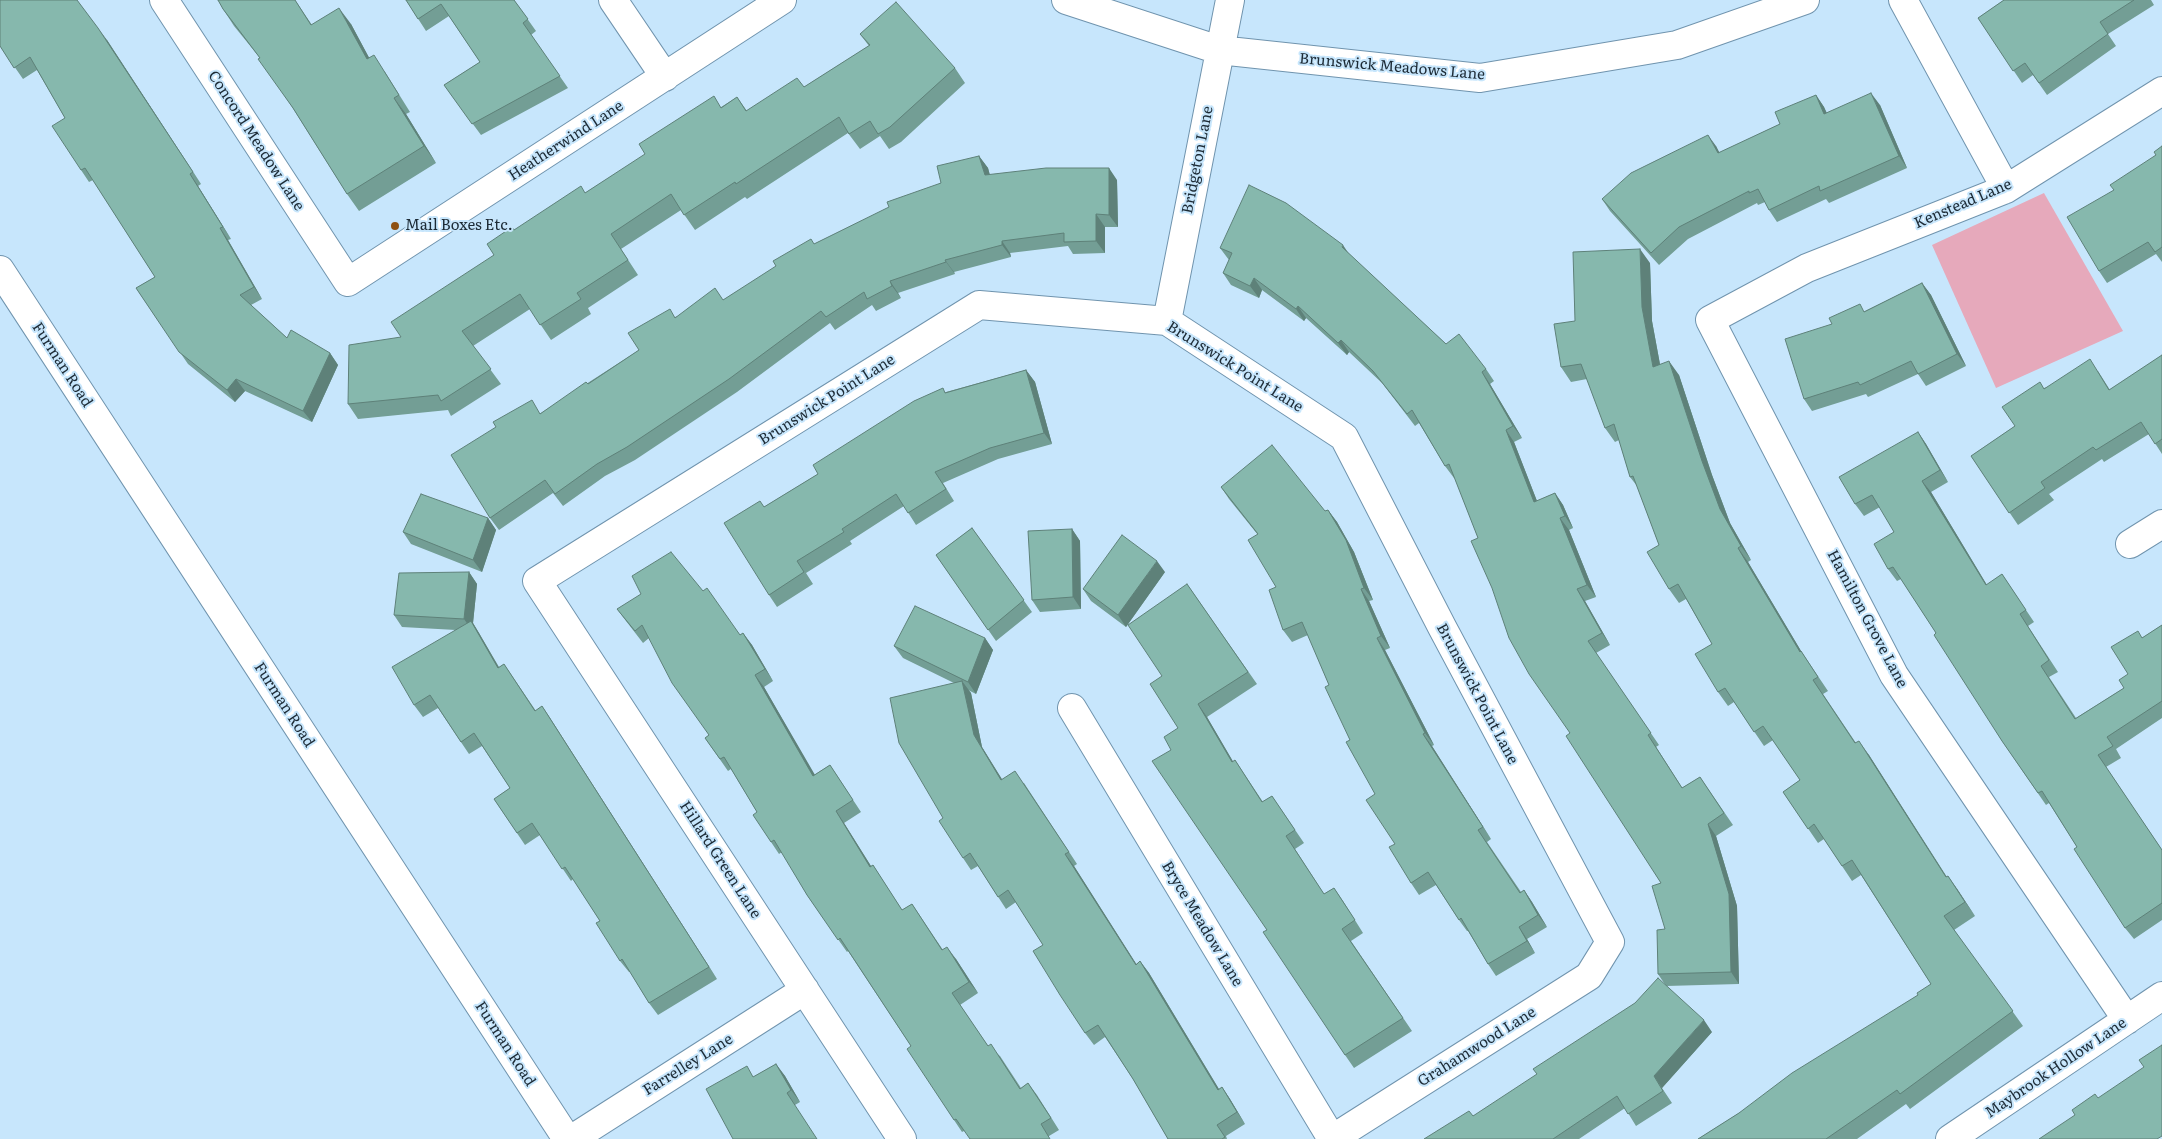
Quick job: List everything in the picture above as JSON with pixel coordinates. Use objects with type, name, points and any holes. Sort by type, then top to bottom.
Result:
[{"type":"street","name":"Concord Meadow Lane","points":[[164,0],[348,282]]},
{"type":"street","points":[[613,0],[665,77]]},
{"type":"street","name":"Heatherwind Lane","points":[[348,282],[782,0]]},
{"type":"street","name":"Brunswick Meadows Lane","points":[[1066,0],[1219,50],[1480,78],[1677,45],[1805,0]]},
{"type":"street","name":"Bridgeton Lane","points":[[1167,321],[1230,0]]},
{"type":"street","points":[[1902,0],[2006,188]]},
{"type":"street","name":"Kenstead Lane","points":[[1806,268],[2006,188],[2162,91]]},
{"type":"street","name":"Hamilton Grove Lane","points":[[1806,268],[1710,320],[1894,675],[2128,1020]]},
{"type":"street","name":"Furman Road","points":[[0,270],[567,1139]]},
{"type":"street","name":"Brunswick Point Lane","points":[[537,581],[979,305],[1167,321],[1344,436],[1442,627],[1610,942]]},
{"type":"street","points":[[2130,544],[2162,524]]},
{"type":"street","name":"Hillard Green Lane","points":[[537,581],[902,1139]]},
{"type":"street","name":"Bryce Meadow Lane","points":[[1072,708],[1332,1139]]},
{"type":"street","name":"Grahamwood Lane","points":[[1332,1139],[1589,976],[1610,942]]},
{"type":"street","name":"Farrelley Lane","points":[[572,1139],[805,990]]},
{"type":"street","name":"Maybrook Hollow Lane","points":[[1950,1139],[2162,996]]},
{"type":"shaded area","points":[[2044,193],[2123,331],[1996,388],[1932,245]]},
{"type":"building","points":[[0,0],[77,0],[98,28],[193,172],[190,174],[223,227],[220,228],[254,287],[240,295],[287,338],[291,330],[330,353],[303,411],[236,379],[227,390],[179,352],[136,288],[155,277],[85,168],[81,170],[52,126],[65,118],[30,57],[14,68],[0,46]]},
{"type":"building","points":[[218,0],[295,0],[311,25],[339,8],[367,59],[374,55],[399,95],[394,98],[424,146],[347,194],[293,108],[258,59],[260,58]]},
{"type":"building","points":[[406,0],[514,0],[528,19],[523,23],[560,76],[472,124],[444,85],[480,62],[441,4],[418,19]]},
{"type":"building","points":[[2004,0],[2134,0],[2100,22],[2108,34],[2039,83],[2025,63],[2013,71],[1978,18]]},
{"type":"building","points":[[896,2],[955,68],[890,127],[878,134],[870,121],[849,134],[839,117],[736,184],[735,182],[684,215],[671,194],[611,234],[628,260],[577,293],[581,299],[540,325],[520,294],[462,331],[491,369],[441,401],[438,395],[348,404],[349,345],[401,337],[391,322],[494,255],[487,244],[512,227],[514,230],[581,186],[585,193],[645,154],[639,144],[714,96],[721,108],[737,97],[746,111],[797,78],[804,87],[870,45],[860,34]]},
{"type":"building","points":[[1871,93],[1899,156],[1820,191],[1819,186],[1769,210],[1758,189],[1749,193],[1749,191],[1679,227],[1651,253],[1602,199],[1631,173],[1708,135],[1718,153],[1780,124],[1775,112],[1816,95],[1824,114]]},
{"type":"building","points":[[2162,146],[2162,247],[2155,252],[2148,242],[2099,271],[2067,217],[2114,190],[2110,185],[2156,155],[2154,152]]},
{"type":"building","points":[[979,156],[985,175],[1046,168],[1109,168],[1109,215],[1096,214],[1096,241],[1064,242],[1064,233],[1002,241],[1002,245],[945,260],[946,262],[890,281],[892,286],[867,299],[864,292],[826,317],[821,311],[729,379],[627,447],[597,464],[555,494],[545,480],[490,518],[451,455],[496,427],[493,422],[532,400],[540,414],[586,382],[588,384],[639,350],[628,333],[670,309],[675,318],[715,288],[723,300],[776,266],[773,261],[811,239],[814,244],[889,207],[887,202],[941,183],[937,166]]},
{"type":"building","points":[[1249,185],[1286,203],[1343,245],[1342,247],[1446,344],[1459,334],[1486,369],[1482,372],[1513,426],[1506,430],[1534,502],[1555,493],[1565,516],[1560,518],[1587,585],[1577,589],[1602,633],[1588,641],[1651,733],[1648,735],[1682,788],[1700,777],[1724,813],[1708,824],[1729,894],[1731,972],[1658,974],[1657,930],[1665,929],[1652,886],[1661,883],[1566,736],[1570,733],[1529,674],[1509,638],[1492,588],[1471,541],[1478,538],[1449,464],[1445,466],[1412,410],[1407,414],[1373,371],[1341,340],[1338,343],[1298,306],[1296,309],[1254,278],[1250,286],[1223,273],[1232,253],[1220,248]]},
{"type":"building","points":[[1640,249],[1642,307],[1653,367],[1669,361],[1702,461],[1720,509],[1741,546],[1738,548],[1800,652],[1818,677],[1813,680],[1855,743],[1859,741],[1946,877],[1948,876],[1965,902],[1944,916],[2013,1011],[1900,1094],[1897,1090],[1826,1139],[1698,1139],[1739,1113],[1792,1073],[1918,995],[1917,993],[1931,984],[1852,860],[1842,866],[1814,824],[1808,829],[1783,792],[1800,780],[1763,726],[1754,732],[1725,688],[1718,692],[1695,654],[1712,644],[1678,584],[1669,589],[1647,552],[1659,545],[1633,476],[1630,477],[1614,424],[1605,428],[1581,364],[1561,367],[1554,324],[1575,321],[1573,252]]},
{"type":"building","points":[[1922,283],[1957,354],[1918,374],[1911,361],[1860,385],[1858,382],[1804,399],[1785,339],[1832,324],[1829,318],[1860,304],[1864,312]]},
{"type":"building","points":[[2162,355],[2162,439],[2155,444],[2141,422],[2096,450],[2093,447],[2041,482],[2045,488],[2009,513],[1971,456],[2015,426],[2002,407],[2040,382],[2044,389],[2090,359],[2109,390]]},
{"type":"building","points":[[1026,370],[1044,433],[990,448],[935,472],[946,489],[908,513],[896,494],[842,529],[844,532],[797,561],[804,572],[769,595],[724,523],[760,501],[764,507],[818,474],[813,465],[914,401],[943,388],[945,393]]},
{"type":"building","points":[[1918,432],[1940,470],[1922,481],[1986,585],[2002,574],[2026,610],[2020,614],[2049,660],[2041,666],[2075,719],[2124,688],[2119,680],[2128,674],[2111,647],[2138,631],[2142,638],[2162,625],[2162,701],[2107,737],[2113,746],[2098,755],[2162,850],[2162,903],[2125,928],[2074,849],[2077,847],[2042,791],[2038,793],[2002,741],[1893,567],[1888,569],[1874,544],[1894,532],[1872,495],[1855,504],[1839,477]]},
{"type":"building","points":[[1272,445],[1325,511],[1328,510],[1346,540],[1364,588],[1361,589],[1381,636],[1377,638],[1425,733],[1423,734],[1483,827],[1478,830],[1520,893],[1524,890],[1538,915],[1519,927],[1527,941],[1488,964],[1461,918],[1459,920],[1428,872],[1411,883],[1389,847],[1395,844],[1366,800],[1375,794],[1346,742],[1350,740],[1325,687],[1329,685],[1302,622],[1283,630],[1269,590],[1276,587],[1248,540],[1258,534],[1221,487]]},
{"type":"building","points":[[421,494],[488,518],[473,560],[403,532]]},
{"type":"building","points":[[972,528],[1024,600],[988,630],[936,555]]},
{"type":"building","points":[[1072,529],[1073,597],[1032,600],[1028,531]]},
{"type":"building","points":[[1122,535],[1157,561],[1118,615],[1083,589]]},
{"type":"building","points":[[671,552],[703,591],[707,588],[740,635],[743,633],[765,669],[755,675],[813,776],[830,765],[853,800],[836,811],[870,867],[873,865],[902,910],[912,904],[942,950],[947,947],[969,982],[952,993],[988,1046],[991,1044],[1020,1089],[1028,1083],[1051,1118],[1041,1124],[1050,1139],[970,1139],[956,1119],[954,1120],[907,1049],[911,1046],[840,938],[838,940],[807,895],[774,840],[771,842],[753,815],[757,812],[724,757],[720,759],[705,738],[709,735],[672,683],[642,625],[635,631],[617,609],[641,594],[632,576]]},
{"type":"building","points":[[469,572],[464,619],[394,615],[399,573]]},
{"type":"building","points":[[1187,584],[1248,672],[1198,704],[1232,762],[1235,760],[1262,802],[1272,796],[1295,830],[1286,836],[1324,894],[1334,888],[1355,920],[1342,929],[1403,1018],[1345,1055],[1263,932],[1267,930],[1152,761],[1171,750],[1164,737],[1178,728],[1150,684],[1162,676],[1128,625]]},
{"type":"building","points":[[915,606],[985,638],[968,682],[894,646]]},
{"type":"building","points":[[471,621],[498,668],[504,664],[535,711],[542,706],[709,967],[649,1003],[622,959],[620,961],[596,923],[600,921],[565,867],[562,869],[532,823],[517,833],[494,799],[510,788],[474,733],[461,742],[430,695],[414,705],[392,667]]},
{"type":"building","points":[[962,681],[974,735],[1001,780],[1015,771],[1069,852],[1065,854],[1136,965],[1140,961],[1218,1090],[1222,1087],[1237,1112],[1217,1125],[1225,1137],[1222,1139],[1168,1139],[1133,1079],[1098,1025],[1085,1033],[1060,995],[1033,951],[1043,945],[1008,890],[998,897],[970,853],[963,858],[939,821],[943,818],[899,743],[890,698]]},
{"type":"building","points":[[1658,978],[1704,1020],[1654,1076],[1663,1091],[1628,1114],[1617,1096],[1553,1139],[1424,1139],[1469,1111],[1473,1116],[1537,1074],[1533,1069],[1635,1003]]},
{"type":"building","points":[[2162,1045],[2162,1136],[2157,1139],[2039,1139],[2075,1115],[2072,1110],[2095,1094],[2098,1098],[2144,1067],[2139,1060]]},
{"type":"building","points":[[776,1064],[791,1090],[787,1093],[817,1139],[733,1139],[706,1089],[747,1066],[753,1077]]},
{"type":"place","name":"Mail Boxes Etc.","points":[[395,226]]}]
